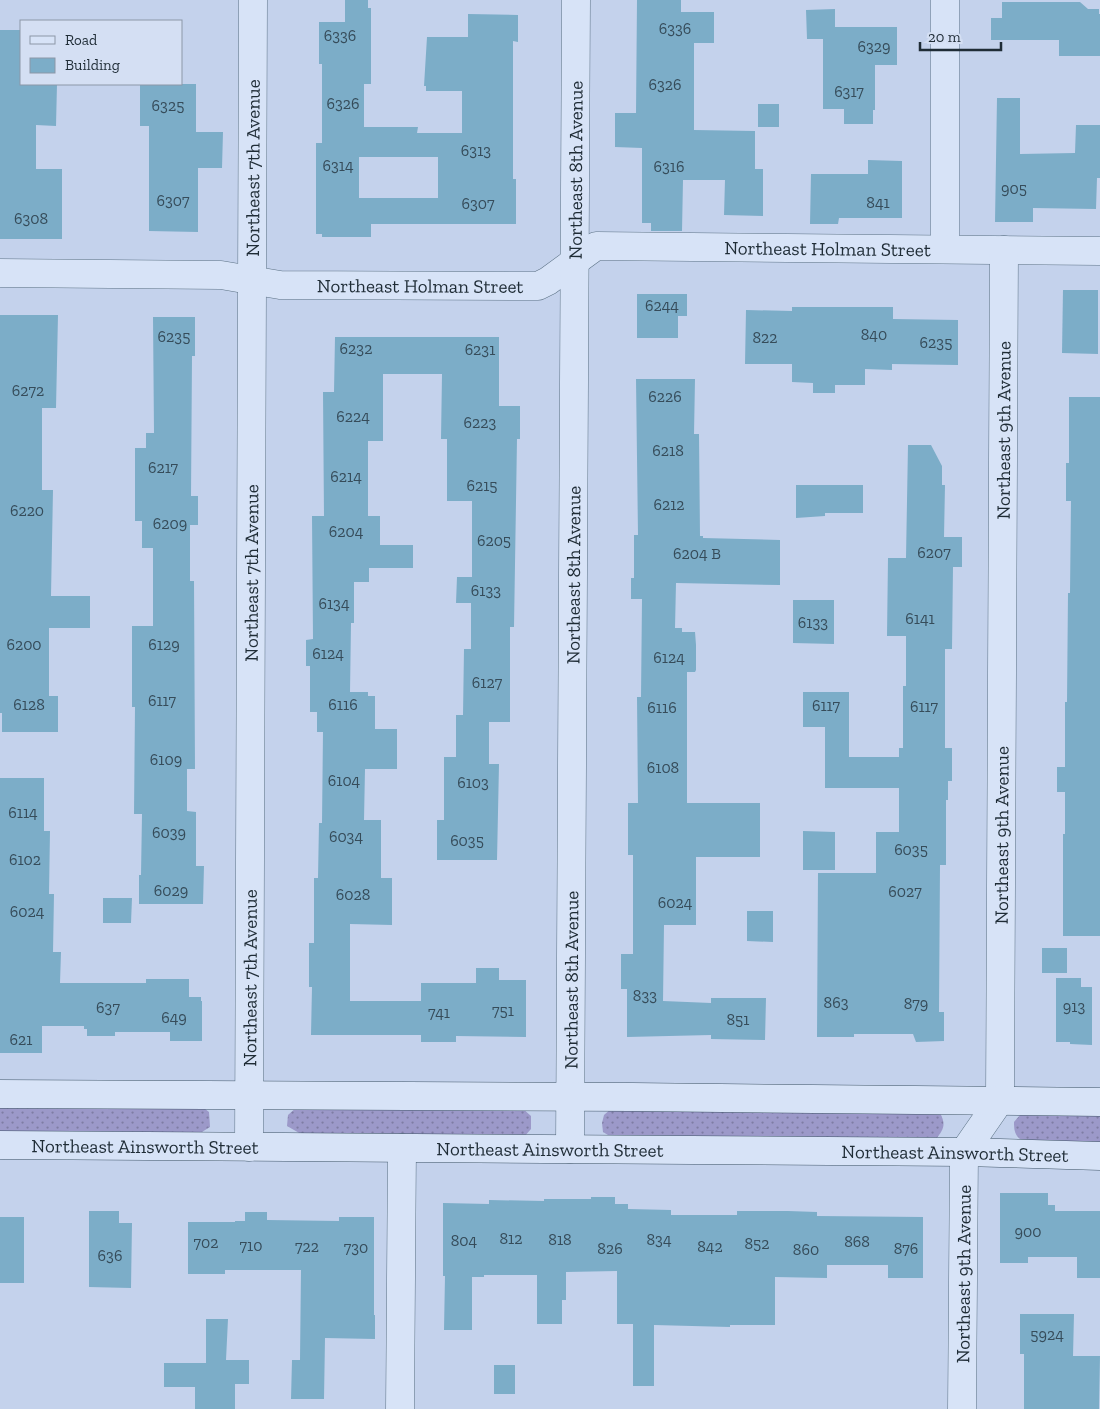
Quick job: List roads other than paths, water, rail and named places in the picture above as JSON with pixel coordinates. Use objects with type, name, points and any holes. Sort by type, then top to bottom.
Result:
[{"type":"street","name":"Northeast 7th Avenue","points":[[249,1148],[253,0]]},
{"type":"street","name":"Northeast 8th Avenue","points":[[570,1149],[576,0]]},
{"type":"street","points":[[945,249],[946,0]]},
{"type":"street","name":"Northeast Holman Street","points":[[0,273],[221,275],[280,285],[538,286],[548,281],[596,246],[1100,251]]},
{"type":"street","name":"Northeast 9th Avenue","points":[[1000,1100],[1004,250]]},
{"type":"street","points":[[0,1094],[570,1096],[1100,1102]]},
{"type":"street","points":[[964,1152],[1000,1100]]},
{"type":"street","name":"Northeast Ainsworth Street","points":[[0,1145],[964,1152],[1100,1156]]},
{"type":"street","points":[[400,1409],[402,1148]]},
{"type":"street","name":"Northeast 9th Avenue","points":[[962,1409],[964,1152]]}]
